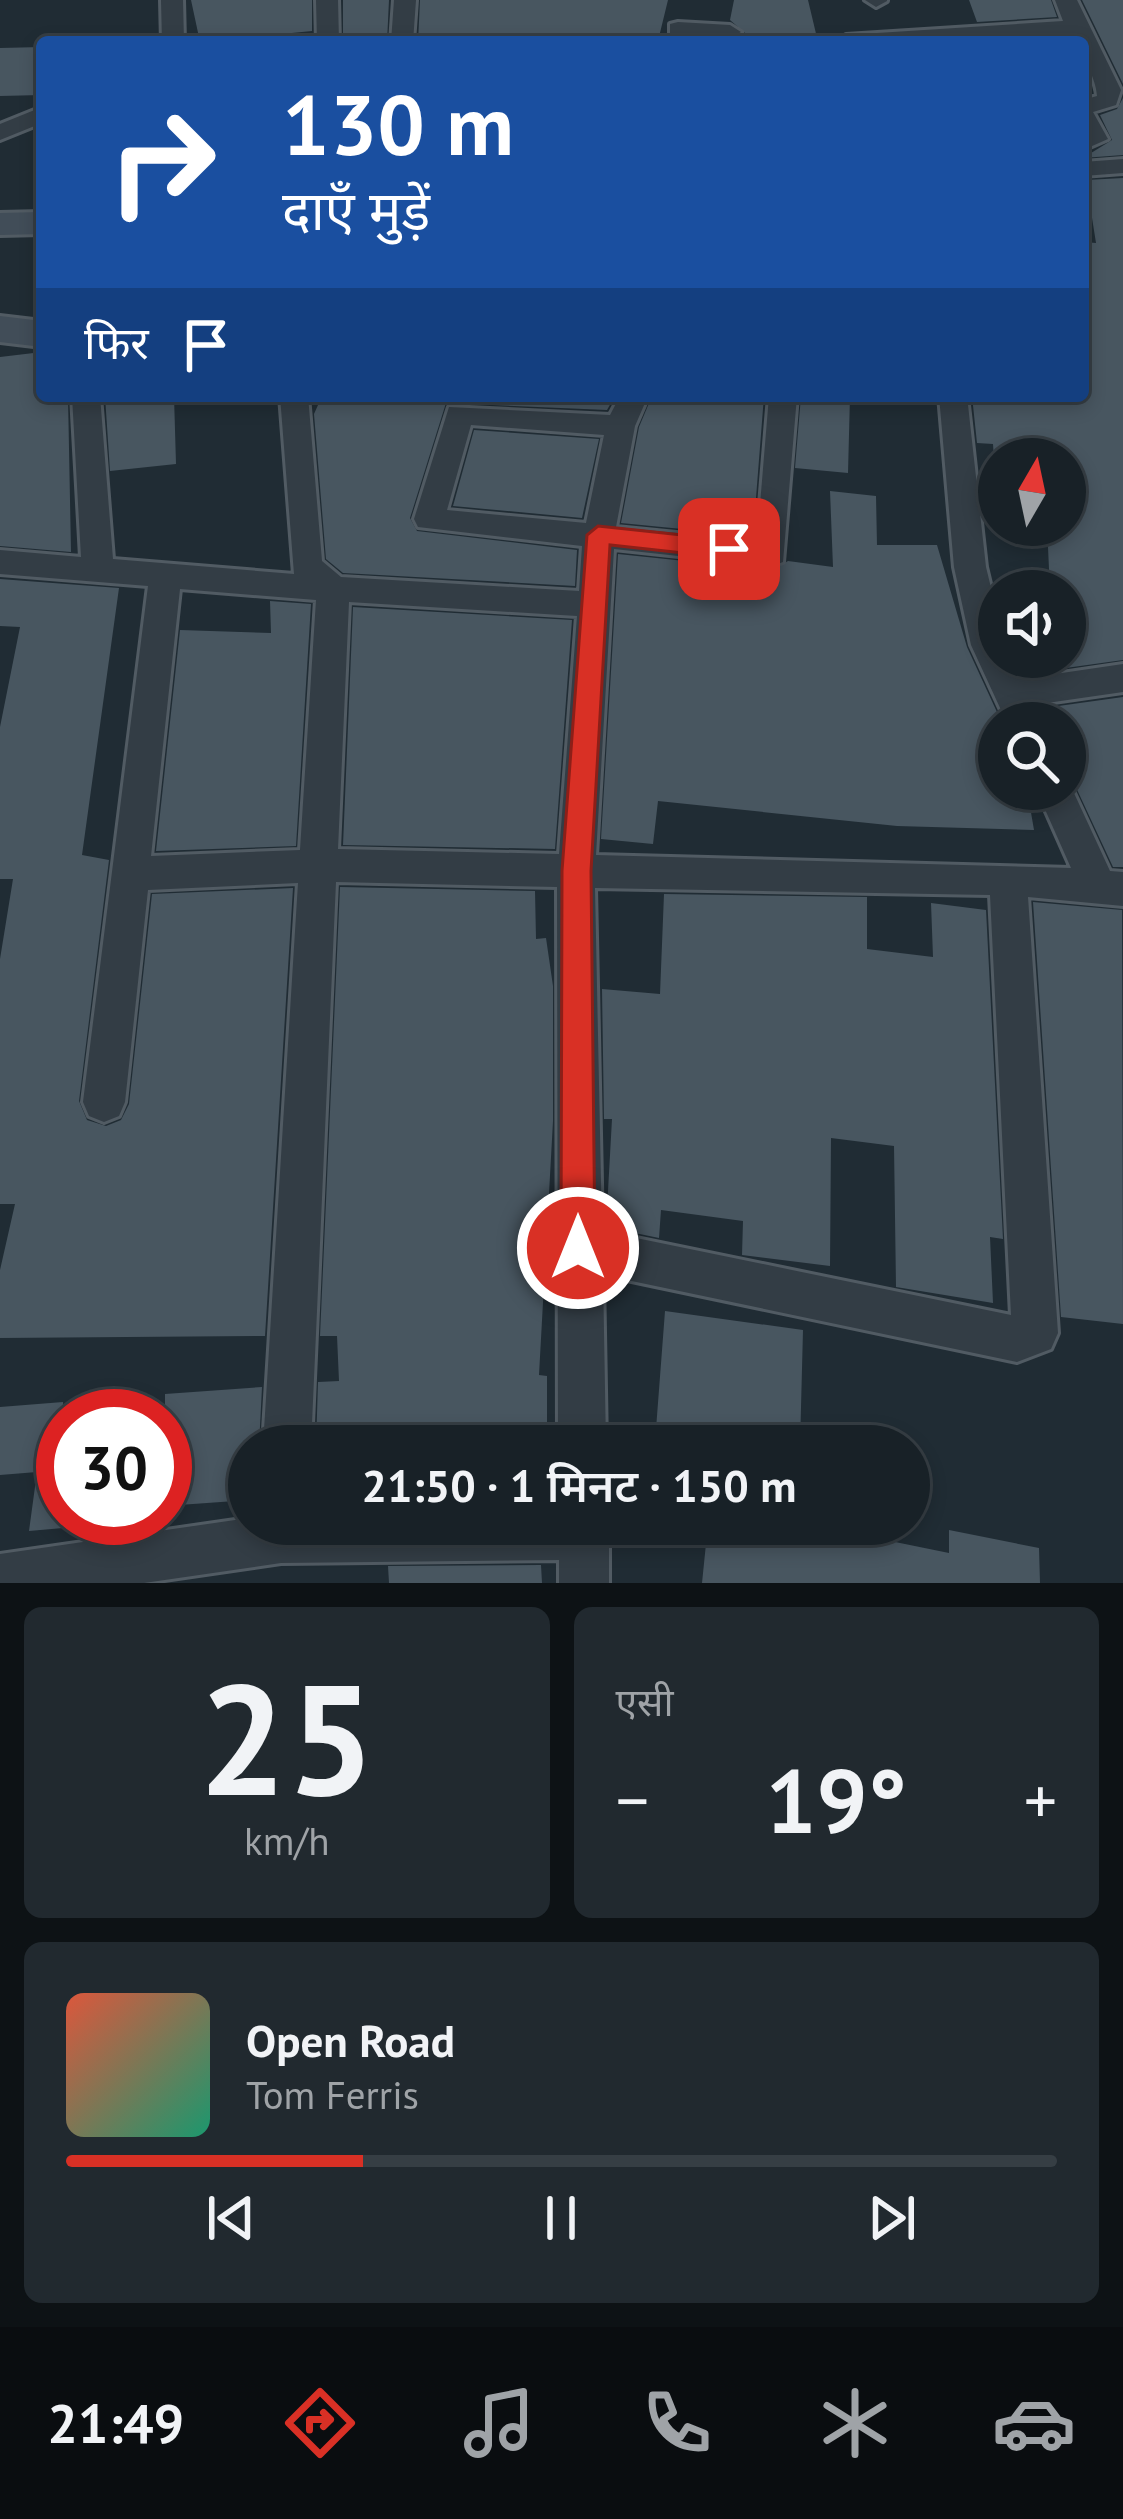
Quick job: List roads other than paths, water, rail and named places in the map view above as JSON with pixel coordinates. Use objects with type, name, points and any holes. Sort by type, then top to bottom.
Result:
[{"type":"street","points":[[172,0],[172,36]]},
{"type":"street","points":[[327,0],[328,36]]},
{"type":"street","points":[[402,36],[405,0]]},
{"type":"street","points":[[675,36],[693,0]]},
{"type":"street","points":[[1066,0],[1081,36]]},
{"type":"street","points":[[932,36],[1076,26]]},
{"type":"street","points":[[675,36],[730,32]]},
{"type":"street","points":[[1089,51],[1109,90],[1108,100],[1089,108]]},
{"type":"street","points":[[0,133],[36,117]]},
{"type":"street","points":[[0,224],[36,224]]},
{"type":"street","points":[[0,329],[36,333]]},
{"type":"street","points":[[86,402],[98,570]]},
{"type":"street","points":[[294,402],[306,566],[333,589]]},
{"type":"street","points":[[582,1425],[576,871],[598,535],[627,411],[460,414],[429,518],[598,535],[772,554],[783,402]]},
{"type":"street","points":[[954,402],[970,567],[988,645],[1014,702]]},
{"type":"street","points":[[0,562],[597,605]]},
{"type":"street","points":[[104,1102],[165,576]]},
{"type":"street","points":[[287,1425],[333,589]]},
{"type":"street","points":[[1038,702],[1123,678]]},
{"type":"street","points":[[1066,810],[1110,888]]},
{"type":"street","points":[[128,874],[321,866],[1008,878],[1110,888]]},
{"type":"street","points":[[578,1248],[1017,1339],[1035,1333],[1008,878]]},
{"type":"street","points":[[0,1579],[228,1540]]},
{"type":"street","points":[[546,1545],[584,1547]]}]
